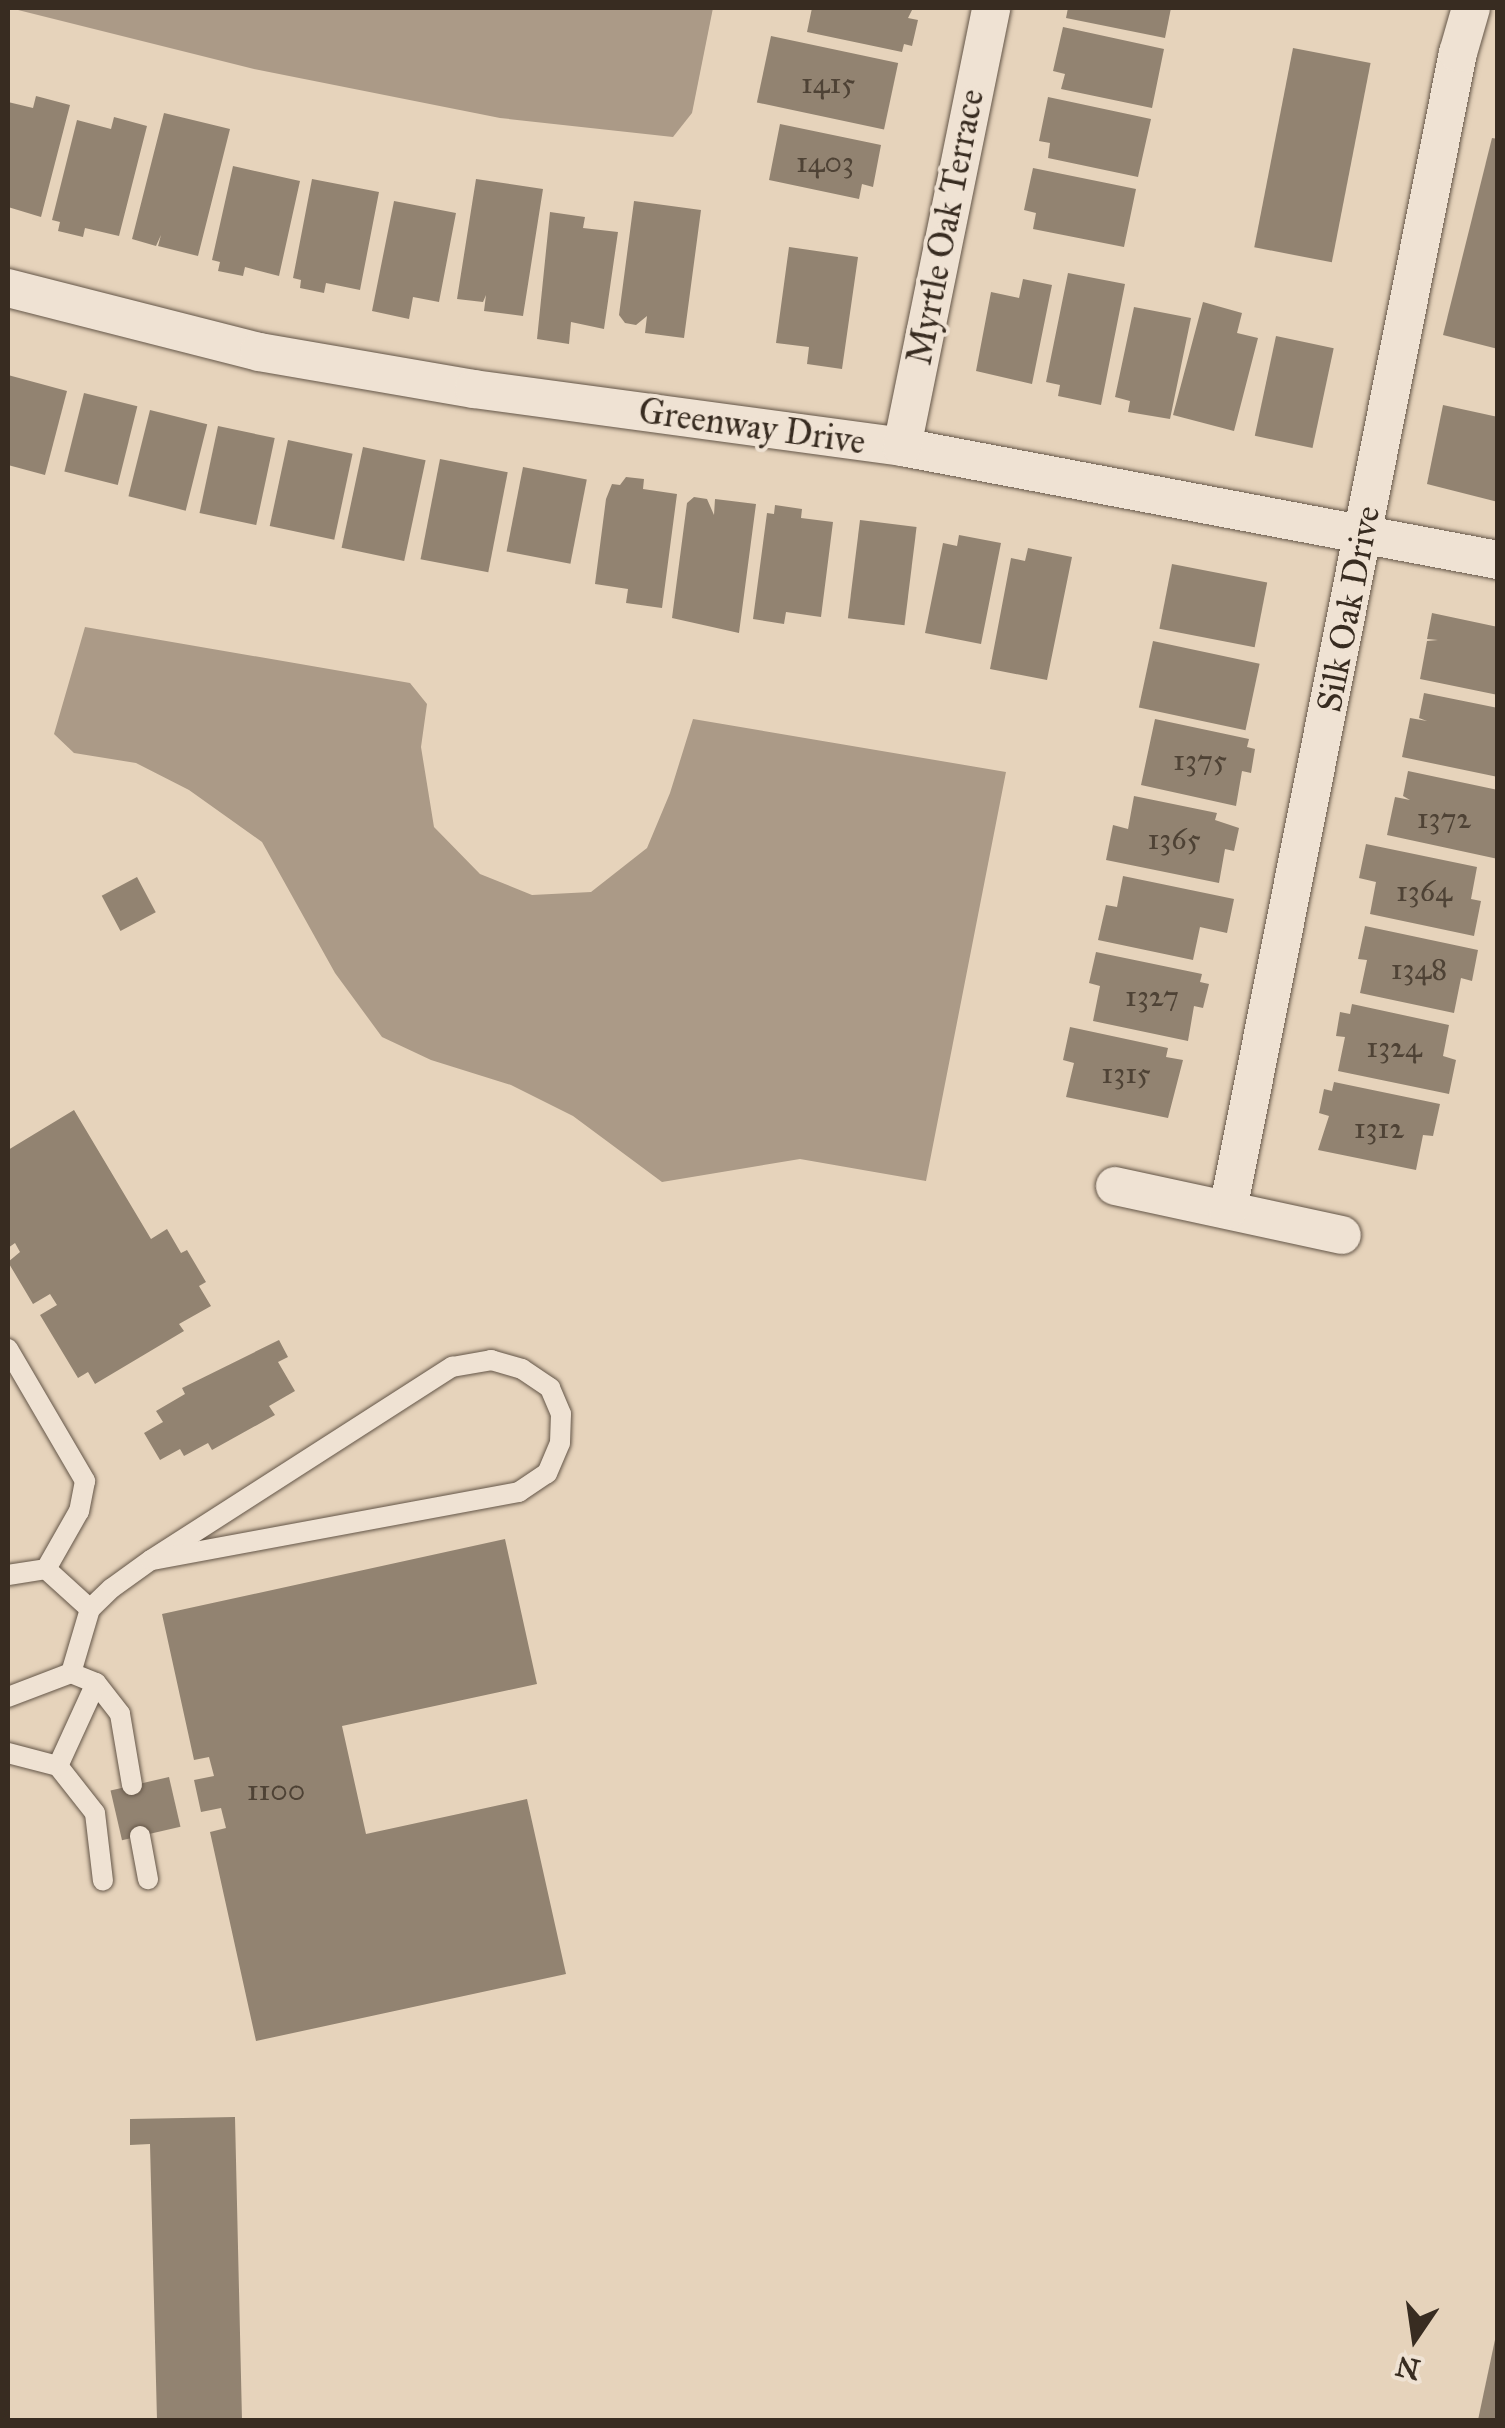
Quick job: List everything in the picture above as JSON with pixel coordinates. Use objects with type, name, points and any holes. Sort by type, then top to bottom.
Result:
[{"type":"street","name":"Myrtle Oak Terrace","points":[[902,447],[991,8]]},
{"type":"street","name":"Silk Oak Drive","points":[[1228,1210],[1471,8]]},
{"type":"street","name":"Greenway Drive","points":[[8,288],[260,352],[474,389],[902,447],[1498,560]]},
{"type":"street","points":[[1115,1186],[1342,1234]]},
{"type":"lane","points":[[8,1349],[86,1482],[79,1511],[46,1569]]},
{"type":"lane","points":[[71,1673],[90,1609],[151,1560],[452,1367],[491,1360],[522,1370],[550,1388],[561,1414],[560,1442],[547,1474],[518,1492],[151,1560]]},
{"type":"lane","points":[[8,1575],[46,1569]]},
{"type":"lane","points":[[46,1569],[90,1609]]},
{"type":"lane","points":[[8,1697],[71,1673],[96,1684],[120,1714],[132,1785]]},
{"type":"lane","points":[[58,1766],[96,1684]]},
{"type":"lane","points":[[8,1752],[58,1766],[95,1812],[103,1881]]},
{"type":"lane","points":[[140,1836],[148,1879]]},
{"type":"shaded area","points":[[10,8],[713,8],[692,113],[673,137],[500,118],[254,69]]},
{"type":"shaded area","points":[[85,627],[410,683],[427,704],[421,747],[434,827],[480,874],[532,895],[591,892],[647,848],[670,793],[693,719],[1006,772],[926,1181],[800,1159],[662,1182],[573,1116],[511,1085],[431,1060],[382,1037],[335,973],[262,842],[189,790],[136,763],[74,753],[54,734]]},
{"type":"building","points":[[812,8],[913,8],[908,18],[918,20],[912,46],[904,44],[902,52],[807,32]]},
{"type":"building","points":[[1068,8],[1171,8],[1165,38],[1066,18]]},
{"type":"building","points":[[1063,27],[1164,49],[1152,108],[1061,89],[1065,74],[1053,71]]},
{"type":"building","points":[[771,36],[898,63],[884,130],[757,103]]},
{"type":"building","points":[[1293,48],[1371,63],[1332,262],[1254,247]]},
{"type":"building","points":[[36,96],[70,105],[41,217],[8,207],[8,102],[33,108]]},
{"type":"building","points":[[1048,97],[1151,119],[1138,177],[1048,158],[1050,143],[1039,141]]},
{"type":"building","points":[[164,113],[230,129],[198,256],[158,246],[161,235],[156,246],[132,239]]},
{"type":"building","points":[[114,117],[147,126],[119,236],[85,228],[83,237],[58,231],[60,222],[52,220],[77,120],[111,129]]},
{"type":"building","points":[[780,124],[881,145],[873,187],[862,184],[859,199],[769,180]]},
{"type":"building","points":[[1492,138],[1498,139],[1498,349],[1443,335]]},
{"type":"building","points":[[233,166],[300,181],[279,276],[245,267],[243,276],[218,271],[220,262],[212,260]]},
{"type":"building","points":[[1033,168],[1136,189],[1124,247],[1033,229],[1036,213],[1024,210]]},
{"type":"building","points":[[312,179],[379,192],[360,290],[326,283],[324,293],[300,288],[301,280],[293,278]]},
{"type":"building","points":[[476,179],[543,189],[523,316],[484,311],[486,295],[483,302],[457,299]]},
{"type":"building","points":[[394,201],[456,213],[439,302],[413,297],[409,319],[372,311]]},
{"type":"building","points":[[634,201],[701,210],[684,338],[645,333],[647,316],[636,325],[625,323],[619,315]]},
{"type":"building","points":[[550,212],[585,217],[583,228],[618,232],[604,329],[571,322],[569,344],[537,339]]},
{"type":"building","points":[[789,247],[858,257],[842,369],[807,364],[809,347],[776,343]]},
{"type":"building","points":[[1068,273],[1125,284],[1101,405],[1058,396],[1060,385],[1046,382]]},
{"type":"building","points":[[1023,279],[1052,285],[1032,384],[976,371],[991,292],[1019,298]]},
{"type":"building","points":[[1203,302],[1242,313],[1237,333],[1258,338],[1234,431],[1173,415]]},
{"type":"building","points":[[1134,307],[1191,318],[1170,419],[1128,412],[1130,401],[1115,397]]},
{"type":"building","points":[[1276,336],[1334,348],[1313,448],[1255,436]]},
{"type":"building","points":[[8,375],[67,391],[45,475],[8,465]]},
{"type":"building","points":[[84,393],[137,406],[118,485],[64,472]]},
{"type":"building","points":[[1443,405],[1498,417],[1498,502],[1427,484]]},
{"type":"building","points":[[150,410],[207,424],[186,511],[128,496]]},
{"type":"building","points":[[218,426],[275,438],[256,525],[199,513]]},
{"type":"building","points":[[288,440],[353,454],[334,540],[270,526]]},
{"type":"building","points":[[363,447],[426,460],[404,561],[342,548]]},
{"type":"building","points":[[440,459],[508,472],[488,572],[421,559]]},
{"type":"building","points":[[523,467],[587,479],[570,564],[507,551]]},
{"type":"building","points":[[626,477],[644,479],[643,489],[677,494],[662,608],[626,603],[628,589],[595,584],[606,499],[612,484],[620,485]]},
{"type":"building","points":[[694,497],[707,499],[714,515],[715,499],[756,504],[739,633],[672,618],[687,503]]},
{"type":"building","points":[[775,505],[802,509],[801,518],[833,522],[821,617],[786,612],[784,624],[753,619],[767,513],[774,514]]},
{"type":"building","points":[[860,520],[917,527],[905,625],[848,618]]},
{"type":"building","points":[[959,535],[1001,543],[981,644],[925,633],[943,543],[957,546]]},
{"type":"building","points":[[1028,548],[1072,557],[1047,680],[990,669],[1011,558],[1025,561]]},
{"type":"building","points":[[1172,564],[1267,583],[1255,647],[1159,629]]},
{"type":"building","points":[[1432,613],[1498,627],[1498,695],[1420,679],[1427,641],[1438,640],[1427,639]]},
{"type":"building","points":[[1153,641],[1260,664],[1245,730],[1139,708]]},
{"type":"building","points":[[1424,693],[1498,708],[1498,777],[1402,757],[1410,718],[1427,721],[1419,718]]},
{"type":"building","points":[[1155,719],[1249,739],[1247,747],[1255,749],[1251,773],[1242,771],[1236,806],[1141,785]]},
{"type":"building","points":[[1408,771],[1498,790],[1498,859],[1387,835],[1395,797],[1410,800],[1403,796]]},
{"type":"building","points":[[1134,796],[1217,813],[1215,820],[1239,828],[1234,851],[1225,849],[1219,883],[1106,860],[1113,825],[1128,829]]},
{"type":"building","points":[[1366,844],[1477,867],[1471,899],[1481,901],[1474,936],[1370,914],[1376,882],[1359,878]]},
{"type":"building","points":[[1123,876],[1234,899],[1227,933],[1200,927],[1193,960],[1098,940],[1106,905],[1117,907]]},
{"type":"building","points":[[137,877],[156,912],[120,931],[102,896]]},
{"type":"building","points":[[1365,926],[1478,950],[1472,981],[1461,978],[1454,1013],[1360,993],[1367,960],[1358,959]]},
{"type":"building","points":[[1096,952],[1202,974],[1200,982],[1209,984],[1203,1008],[1194,1006],[1188,1041],[1093,1021],[1100,986],[1089,983]]},
{"type":"building","points":[[1352,1004],[1449,1025],[1443,1056],[1456,1060],[1449,1094],[1338,1071],[1345,1037],[1336,1036],[1340,1012],[1350,1014]]},
{"type":"building","points":[[1070,1027],[1168,1048],[1166,1057],[1183,1060],[1168,1118],[1066,1097],[1074,1063],[1063,1060]]},
{"type":"building","points":[[1334,1082],[1440,1104],[1433,1136],[1423,1135],[1416,1170],[1318,1150],[1329,1116],[1319,1113],[1324,1089],[1332,1091]]},
{"type":"building","points":[[74,1110],[151,1239],[167,1229],[181,1253],[187,1250],[206,1282],[199,1286],[211,1306],[179,1324],[184,1331],[95,1384],[88,1372],[78,1378],[40,1315],[57,1305],[50,1294],[33,1304],[8,1262],[20,1252],[15,1243],[8,1248],[8,1150]]},
{"type":"building","points":[[279,1340],[288,1357],[278,1362],[295,1391],[269,1406],[275,1415],[212,1450],[208,1443],[184,1456],[180,1449],[160,1460],[144,1433],[163,1422],[156,1411],[185,1394],[182,1388]]},
{"type":"building","points":[[505,1539],[537,1684],[342,1726],[366,1834],[527,1799],[566,1974],[256,2041],[210,1832],[226,1828],[221,1808],[201,1812],[194,1780],[214,1776],[209,1757],[194,1760],[162,1614]]},
{"type":"building","points":[[169,1777],[180,1827],[122,1840],[111,1790]]},
{"type":"building","points":[[235,2117],[242,2420],[157,2420],[150,2144],[130,2145],[130,2119]]},
{"type":"building","points":[[1496,2335],[1498,2420],[1478,2420]]}]
